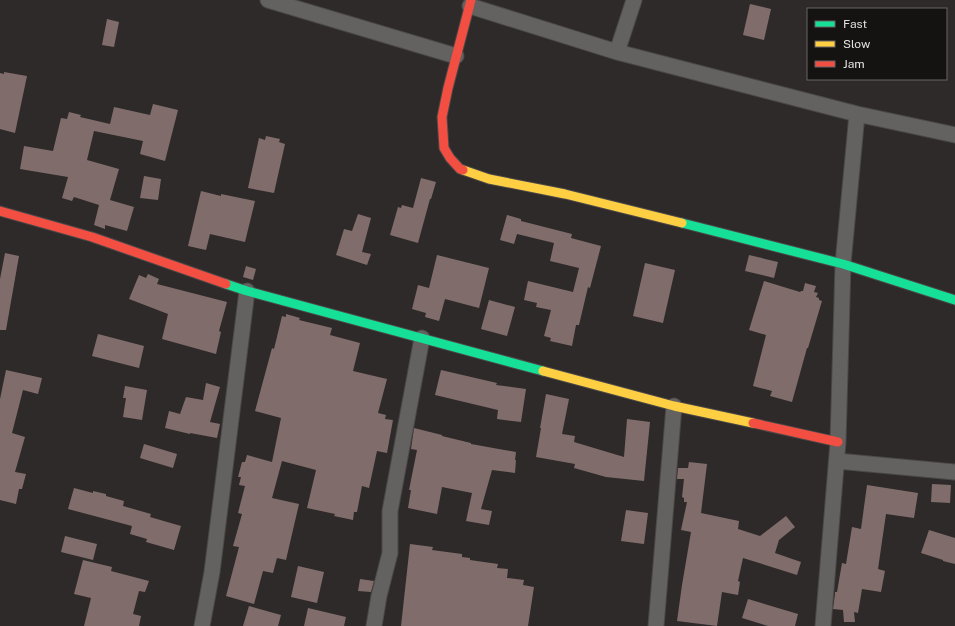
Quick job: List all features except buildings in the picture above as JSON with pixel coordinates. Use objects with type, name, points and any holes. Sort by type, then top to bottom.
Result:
[{"type":"street","points":[[268,0],[456,56]]},
{"type":"street","points":[[617,52],[634,0]]},
{"type":"street","points":[[955,135],[857,114],[617,52],[471,3],[456,56],[442,117],[444,148],[450,158],[460,169],[489,179],[565,194],[843,264],[955,300]]},
{"type":"street","points":[[824,626],[838,442],[843,264],[857,114]]},
{"type":"street","points":[[0,211],[92,237],[247,290],[674,406],[838,442]]},
{"type":"street","points":[[202,626],[212,572],[247,290]]},
{"type":"street","points":[[374,626],[379,596],[390,553],[390,511],[422,338]]},
{"type":"street","points":[[656,626],[674,406]]},
{"type":"street","points":[[837,461],[955,472]]},
{"type":"traffic: fast","points":[[682,223],[843,264],[955,300]]},
{"type":"traffic: fast","points":[[226,284],[543,371]]},
{"type":"traffic: slow","points":[[463,170],[489,179],[565,194],[682,223]]},
{"type":"traffic: slow","points":[[543,371],[674,406],[753,423]]},
{"type":"traffic: jam","points":[[463,170],[460,169],[450,158],[444,148],[442,117],[471,0]]},
{"type":"traffic: jam","points":[[0,211],[92,237],[226,284]]},
{"type":"traffic: jam","points":[[753,423],[838,442]]}]
